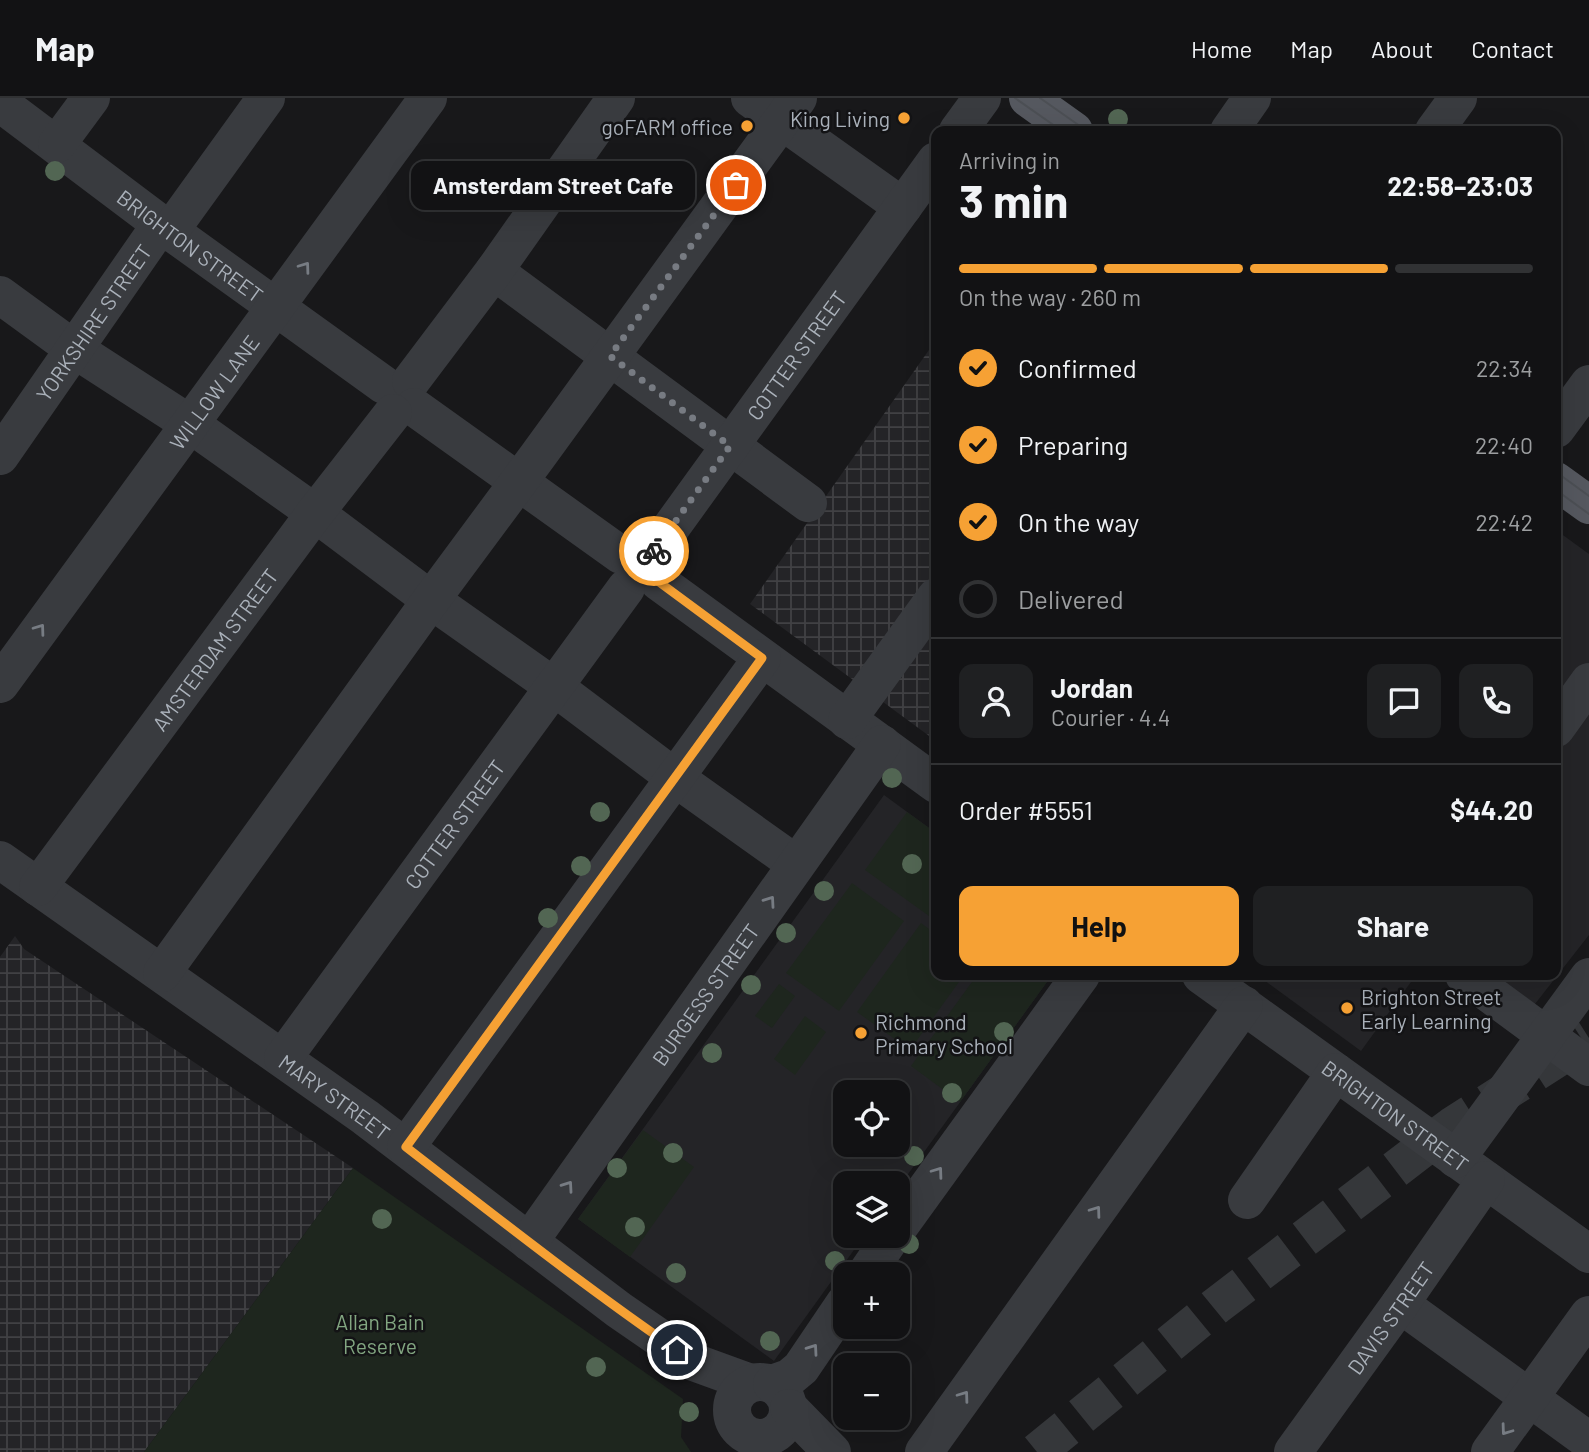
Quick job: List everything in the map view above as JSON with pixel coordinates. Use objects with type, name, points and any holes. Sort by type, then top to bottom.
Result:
[{"type":"main road","points":[[1028,98],[1067,126]]},
{"type":"main road","points":[[1561,485],[1589,505]]},
{"type":"street","points":[[57,144],[91,98]]},
{"type":"street","name":"YORKSHIRE STREET","points":[[0,456],[154,234],[170,231],[266,98]]},
{"type":"street","name":"WILLOW LANE","points":[[0,684],[428,98]]},
{"type":"street","name":"AMSTERDAM STREET","points":[[38,887],[494,271],[616,98]]},
{"type":"street","points":[[750,98],[790,110],[903,207]]},
{"type":"street","points":[[962,126],[982,98]]},
{"type":"street","points":[[1232,126],[1252,98]]},
{"type":"street","points":[[1438,126],[1458,98]]},
{"type":"street","name":"BRIGHTON STREET","points":[[0,103],[170,231],[931,780]]},
{"type":"street","points":[[162,973],[790,110]]},
{"type":"street","name":"COTTER STREET","points":[[283,1058],[931,168]]},
{"type":"street","points":[[494,271],[808,503]]},
{"type":"street","points":[[0,295],[315,513],[796,864]]},
{"type":"street","points":[[1561,422],[1589,384]]},
{"type":"street","points":[[847,720],[931,604]]},
{"type":"street","points":[[406,1147],[762,658]]},
{"type":"street","points":[[1561,722],[1586,694]]},
{"type":"street","name":"BURGESS STREET","points":[[529,1242],[881,744]]},
{"type":"street","name":"MARY STREET","points":[[0,860],[406,1147],[619,1310],[696,1363],[761,1397],[832,1452]]},
{"type":"street","name":"DAVIS STREET","points":[[1293,1452],[1400,1304],[1546,1035],[1589,977]]},
{"type":"street","points":[[910,1211],[1077,980]]},
{"type":"street","name":"BRIGHTON STREET","points":[[1208,980],[1589,1254]]},
{"type":"street","points":[[1471,980],[1589,1067]]},
{"type":"street","points":[[924,1452],[1244,1005]]},
{"type":"street","points":[[1247,1200],[1336,1072]]},
{"type":"street","points":[[1400,1304],[1589,1441]]},
{"type":"street","points":[[1490,1452],[1589,1315]]},
{"type":"street","points":[[802,1452],[766,1438],[743,1433],[738,1427],[761,1397],[801,1368],[833,1321]]},
{"type":"shaded area","points":[[931,347],[931,737],[750,604]]},
{"type":"shaded area","points":[[1561,534],[1589,554],[1589,935],[1561,971]]},
{"type":"shaded area","name":"Richmond Primary School","points":[[884,795],[931,829],[931,980],[1048,980],[910,1171],[833,1171],[833,1248],[855,1248],[845,1262],[833,1262],[833,1279],[774,1361],[578,1219]]},
{"type":"shaded area","points":[[15,936],[24,949],[353,1168],[144,1452],[0,1452],[0,957]]},
{"type":"shaded area","name":"Brighton Street Early Learning","points":[[1264,980],[1412,980],[1361,1051]]},
{"type":"shaded area","points":[[1459,980],[1554,980],[1520,1023]]},
{"type":"green space","points":[[907,812],[931,829],[931,917],[865,870]]},
{"type":"green space","points":[[852,883],[904,921],[839,1011],[786,973]]},
{"type":"green space","points":[[921,923],[931,930],[931,980],[960,980],[910,1050],[857,1012]]},
{"type":"green space","points":[[973,980],[1048,980],[960,1102],[911,1066]]},
{"type":"green space","points":[[779,984],[795,996],[772,1028],[755,1016]]},
{"type":"green space","points":[[805,1016],[826,1032],[795,1075],[774,1059]]},
{"type":"green space","points":[[643,1130],[694,1167],[630,1257],[578,1219]]},
{"type":"green space","name":"Allan Bain Reserve","points":[[353,1168],[683,1399],[681,1437],[691,1452],[144,1452]]},
{"type":"tunnel","points":[[1037,1452],[1216,1306],[1452,1126],[1589,1038]]},
{"type":"tram line","points":[[1015,98],[1055,126]]},
{"type":"tram line","points":[[1040,98],[1080,126]]},
{"type":"tram line","points":[[1561,476],[1589,496]]},
{"type":"tram line","points":[[1561,494],[1589,514]]},
{"type":"way so far","points":[[654,551],[730,446],[610,356],[736,185]]},
{"type":"place","name":"King Living","points":[[904,118]]},
{"type":"place","name":"goFARM office","points":[[747,126]]},
{"type":"place","name":"Amsterdam Street Cafe","points":[[736,185]]},
{"type":"place","name":"Brighton Street Early Learning","points":[[1347,1008]]},
{"type":"place","name":"Richmond Primary School","points":[[861,1033]]},
{"type":"route","points":[[654,551],[659,555],[663,568],[659,582],[762,658],[406,1147],[619,1310],[677,1350]]}]
